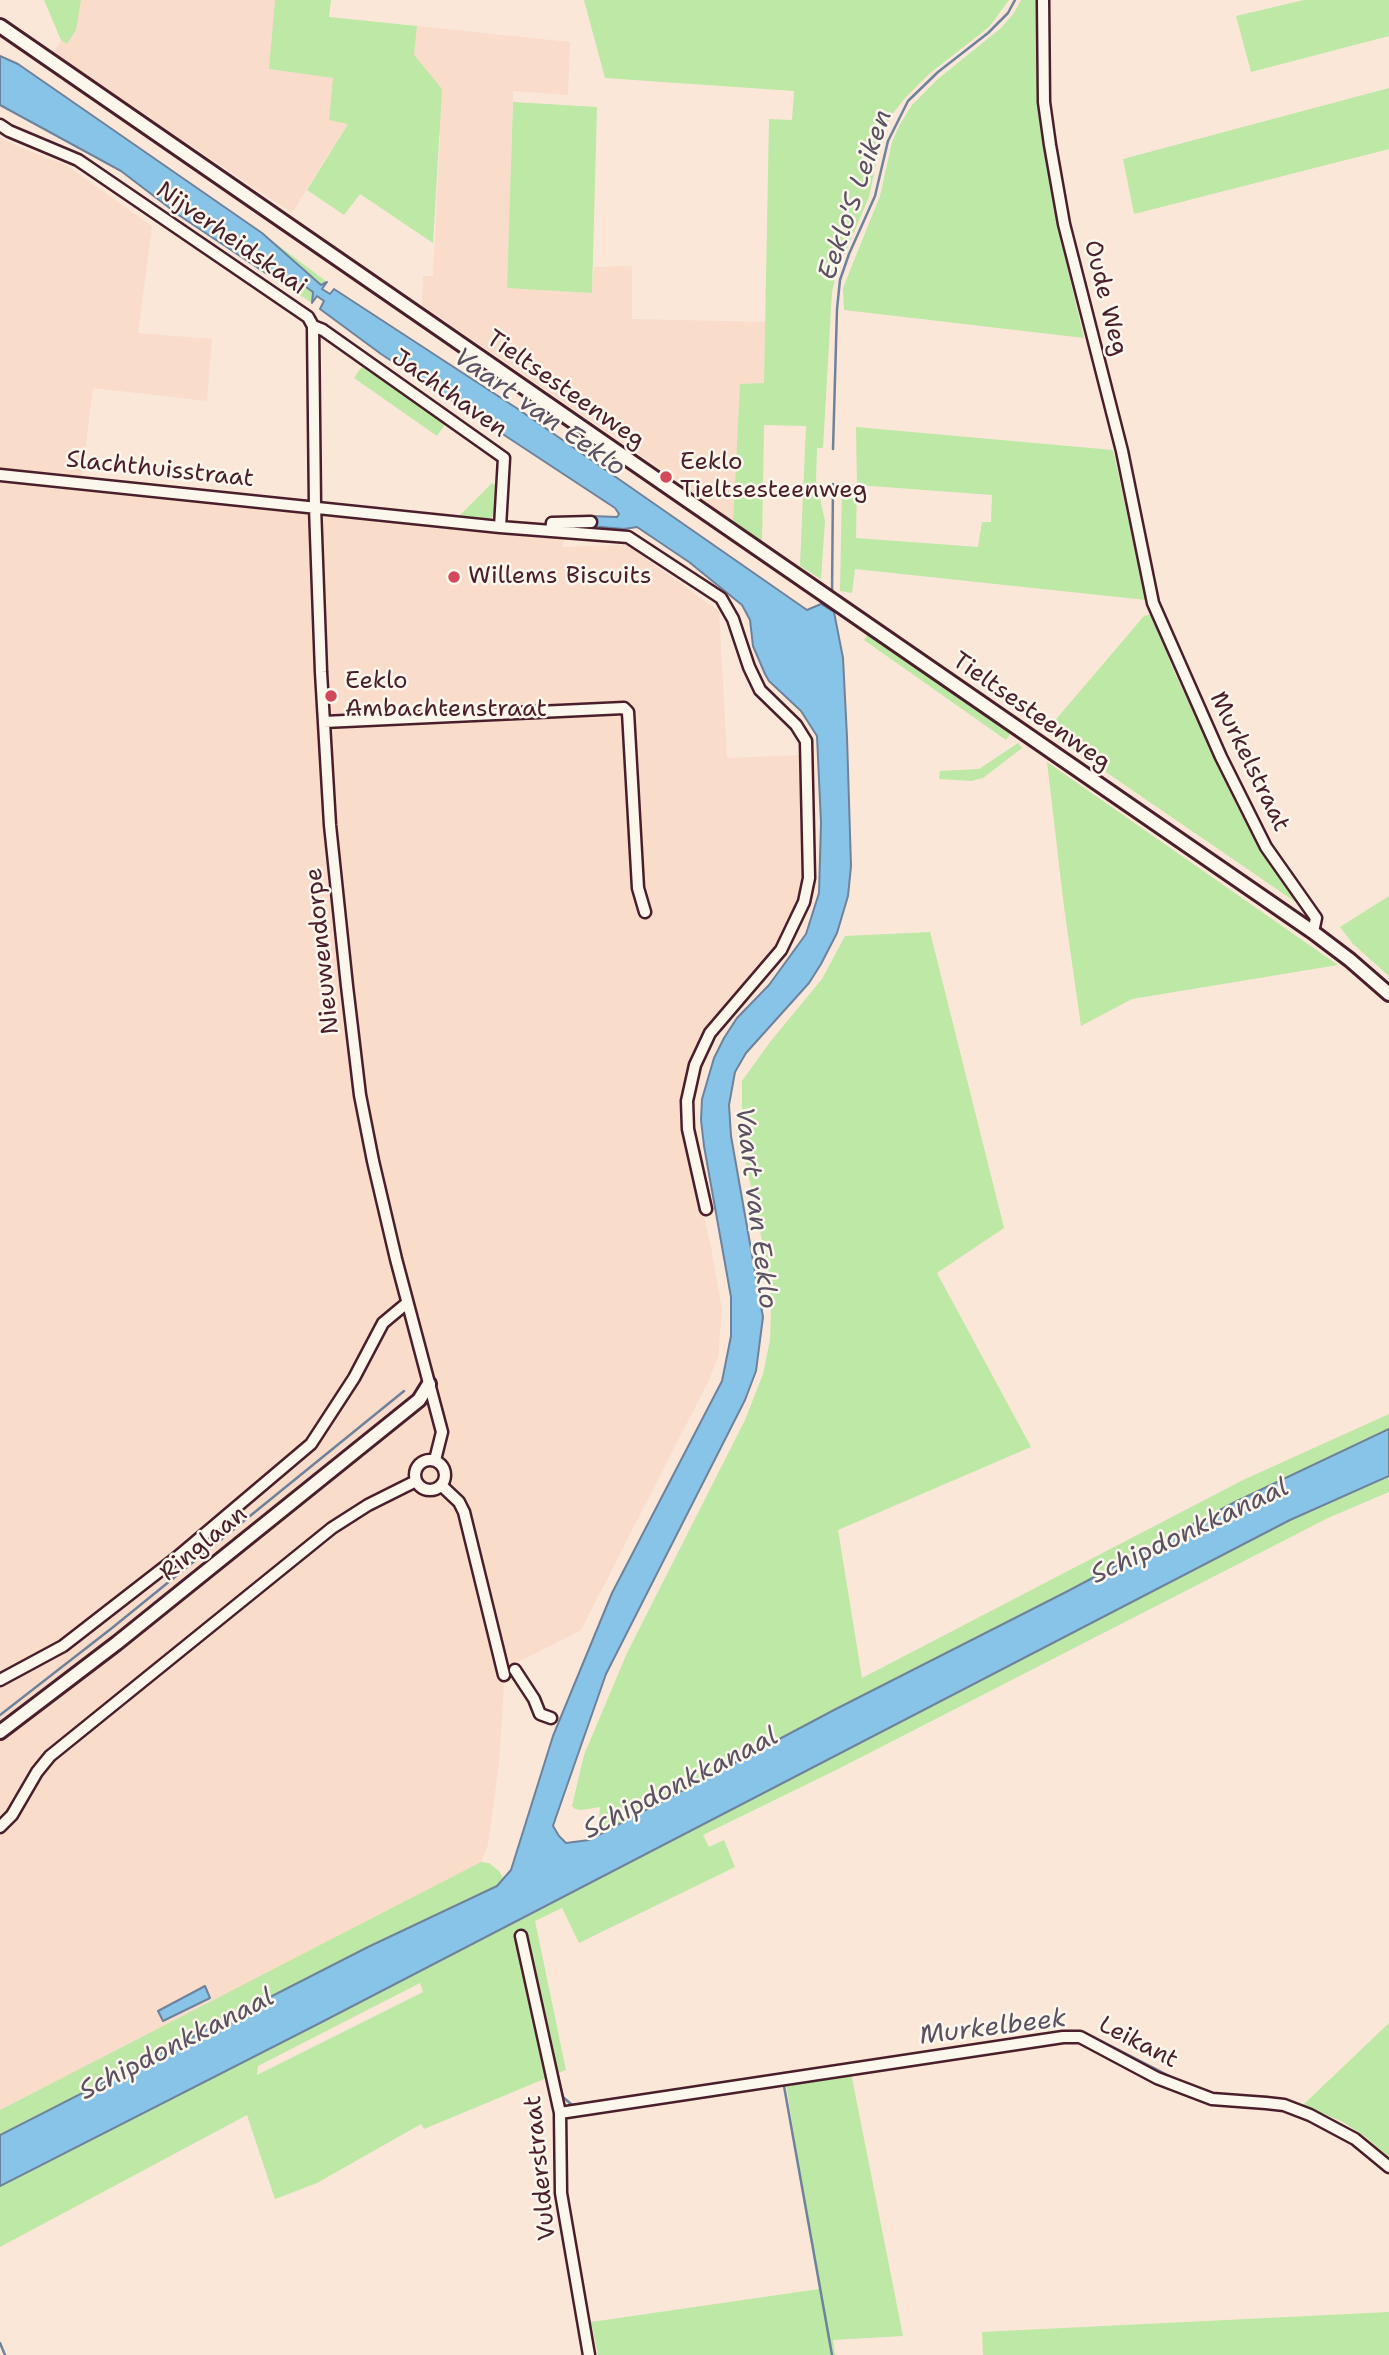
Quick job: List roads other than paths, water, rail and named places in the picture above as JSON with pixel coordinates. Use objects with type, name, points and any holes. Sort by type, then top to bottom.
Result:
[{"type":"main road","name":"Tieltsesteenweg","points":[[0,26],[1313,932],[1389,994]]},
{"type":"main road","name":"Ringlaan","points":[[0,1732],[117,1643],[418,1400],[429,1384]]},
{"type":"street","name":"Oude Weg","points":[[1043,0],[1044,102],[1049,145],[1064,224],[1122,451],[1153,603]]},
{"type":"street","name":"Nijverheidskaai","points":[[0,125],[78,160],[308,317],[313,326],[315,507]]},
{"type":"street","name":"Jachthaven","points":[[313,326],[323,330],[504,458],[500,527]]},
{"type":"street","name":"Slachthuisstraat","points":[[0,475],[500,527],[628,537],[721,598],[733,619],[749,667],[760,690],[797,726],[806,741],[809,878],[804,902],[781,950],[710,1033],[695,1065],[687,1101],[688,1129],[706,1209]]},
{"type":"street","name":"Nieuwendorpe","points":[[315,507],[330,825],[360,1095],[407,1303],[442,1432],[435,1460]]},
{"type":"street","points":[[551,531],[552,523],[591,522]]},
{"type":"street","name":"Murkelstraat","points":[[1153,603],[1221,757],[1266,847],[1316,918],[1313,932]]},
{"type":"street","points":[[324,722],[624,708],[628,712],[638,888],[645,912]]},
{"type":"street","name":"Ringlaan","points":[[0,1679],[63,1646],[175,1559],[311,1444],[354,1378],[373,1337],[383,1323],[407,1303]]},
{"type":"street","points":[[427,1460],[435,1460],[444,1468],[446,1477],[442,1486],[435,1490],[421,1488],[416,1481],[416,1468],[427,1460]]},
{"type":"street","points":[[0,1827],[18,1806],[37,1772],[50,1756],[332,1528],[368,1505],[416,1481]]},
{"type":"street","points":[[442,1486],[464,1512],[505,1675]]},
{"type":"street","points":[[515,1670],[534,1699],[540,1714],[551,1718]]},
{"type":"street","name":"Vulderstraat","points":[[521,1936],[560,2113],[561,2193],[589,2355]]},
{"type":"street","name":"Leikant","points":[[560,2113],[1063,2037],[1080,2037],[1157,2078],[1212,2099],[1266,2102],[1284,2105],[1310,2115],[1355,2139],[1389,2167]]},
{"type":"water","name":"Schipdonkkanaal","points":[[0,56],[18,64],[262,233],[321,285],[327,282],[322,289],[330,294],[334,289],[518,409],[807,610],[821,604],[834,612],[843,658],[847,737],[851,866],[848,896],[837,933],[809,983],[746,1053],[735,1072],[729,1105],[731,1136],[763,1317],[756,1371],[745,1400],[606,1674],[553,1826],[559,1836],[566,1843],[589,1840],[1235,1502],[1389,1429],[1389,1476],[1290,1520],[0,2186],[0,2135],[368,1947],[497,1886],[511,1870],[553,1736],[612,1593],[722,1381],[731,1336],[731,1297],[704,1146],[702,1099],[714,1058],[724,1038],[737,1018],[769,985],[806,934],[819,893],[821,823],[817,736],[801,711],[769,681],[753,646],[750,620],[742,605],[689,562],[637,527],[624,529],[590,526],[591,516],[617,517],[619,514],[615,508],[381,354],[320,309],[324,301],[317,296],[312,303],[313,292],[296,280],[267,274],[180,216],[121,171],[0,105]]},
{"type":"water","points":[[205,1986],[210,1998],[163,2021],[158,2011]]},
{"type":"waterway","name":"Eeklo'S Leiken","points":[[833,449],[840,280],[875,196],[888,141],[908,101],[938,72],[988,33],[1008,13],[1015,0]]},
{"type":"waterway","name":"Eeklo'S Leiken","points":[[832,596],[833,484]]},
{"type":"waterway","points":[[0,1715],[112,1628],[404,1391]]},
{"type":"waterway","points":[[537,1986],[563,2097],[572,2105],[732,2082]]},
{"type":"waterway","name":"Murkelbeek","points":[[1061,2033],[1084,2032],[1179,2081]]},
{"type":"waterway","points":[[784,2086],[832,2355]]},
{"type":"waterway","name":"Murkelbeek","points":[[1242,2096],[1277,2099]]},
{"type":"waterway","name":"Murkelbeek","points":[[1316,2113],[1360,2137]]},
{"type":"waterway","points":[[0,2343],[5,2355]]},
{"type":"place","name":"Eeklo Tieltsesteenweg","points":[[666,477]]},
{"type":"place","name":"Willems Biscuits","points":[[454,577]]},
{"type":"place","name":"Eeklo Ambachtenstraat","points":[[331,696]]},
{"type":"water label","name":"Vaart van Eeklo","points":[[539,413]]},
{"type":"water label","name":"Vaart van Eeklo","points":[[755,1208]]}]
